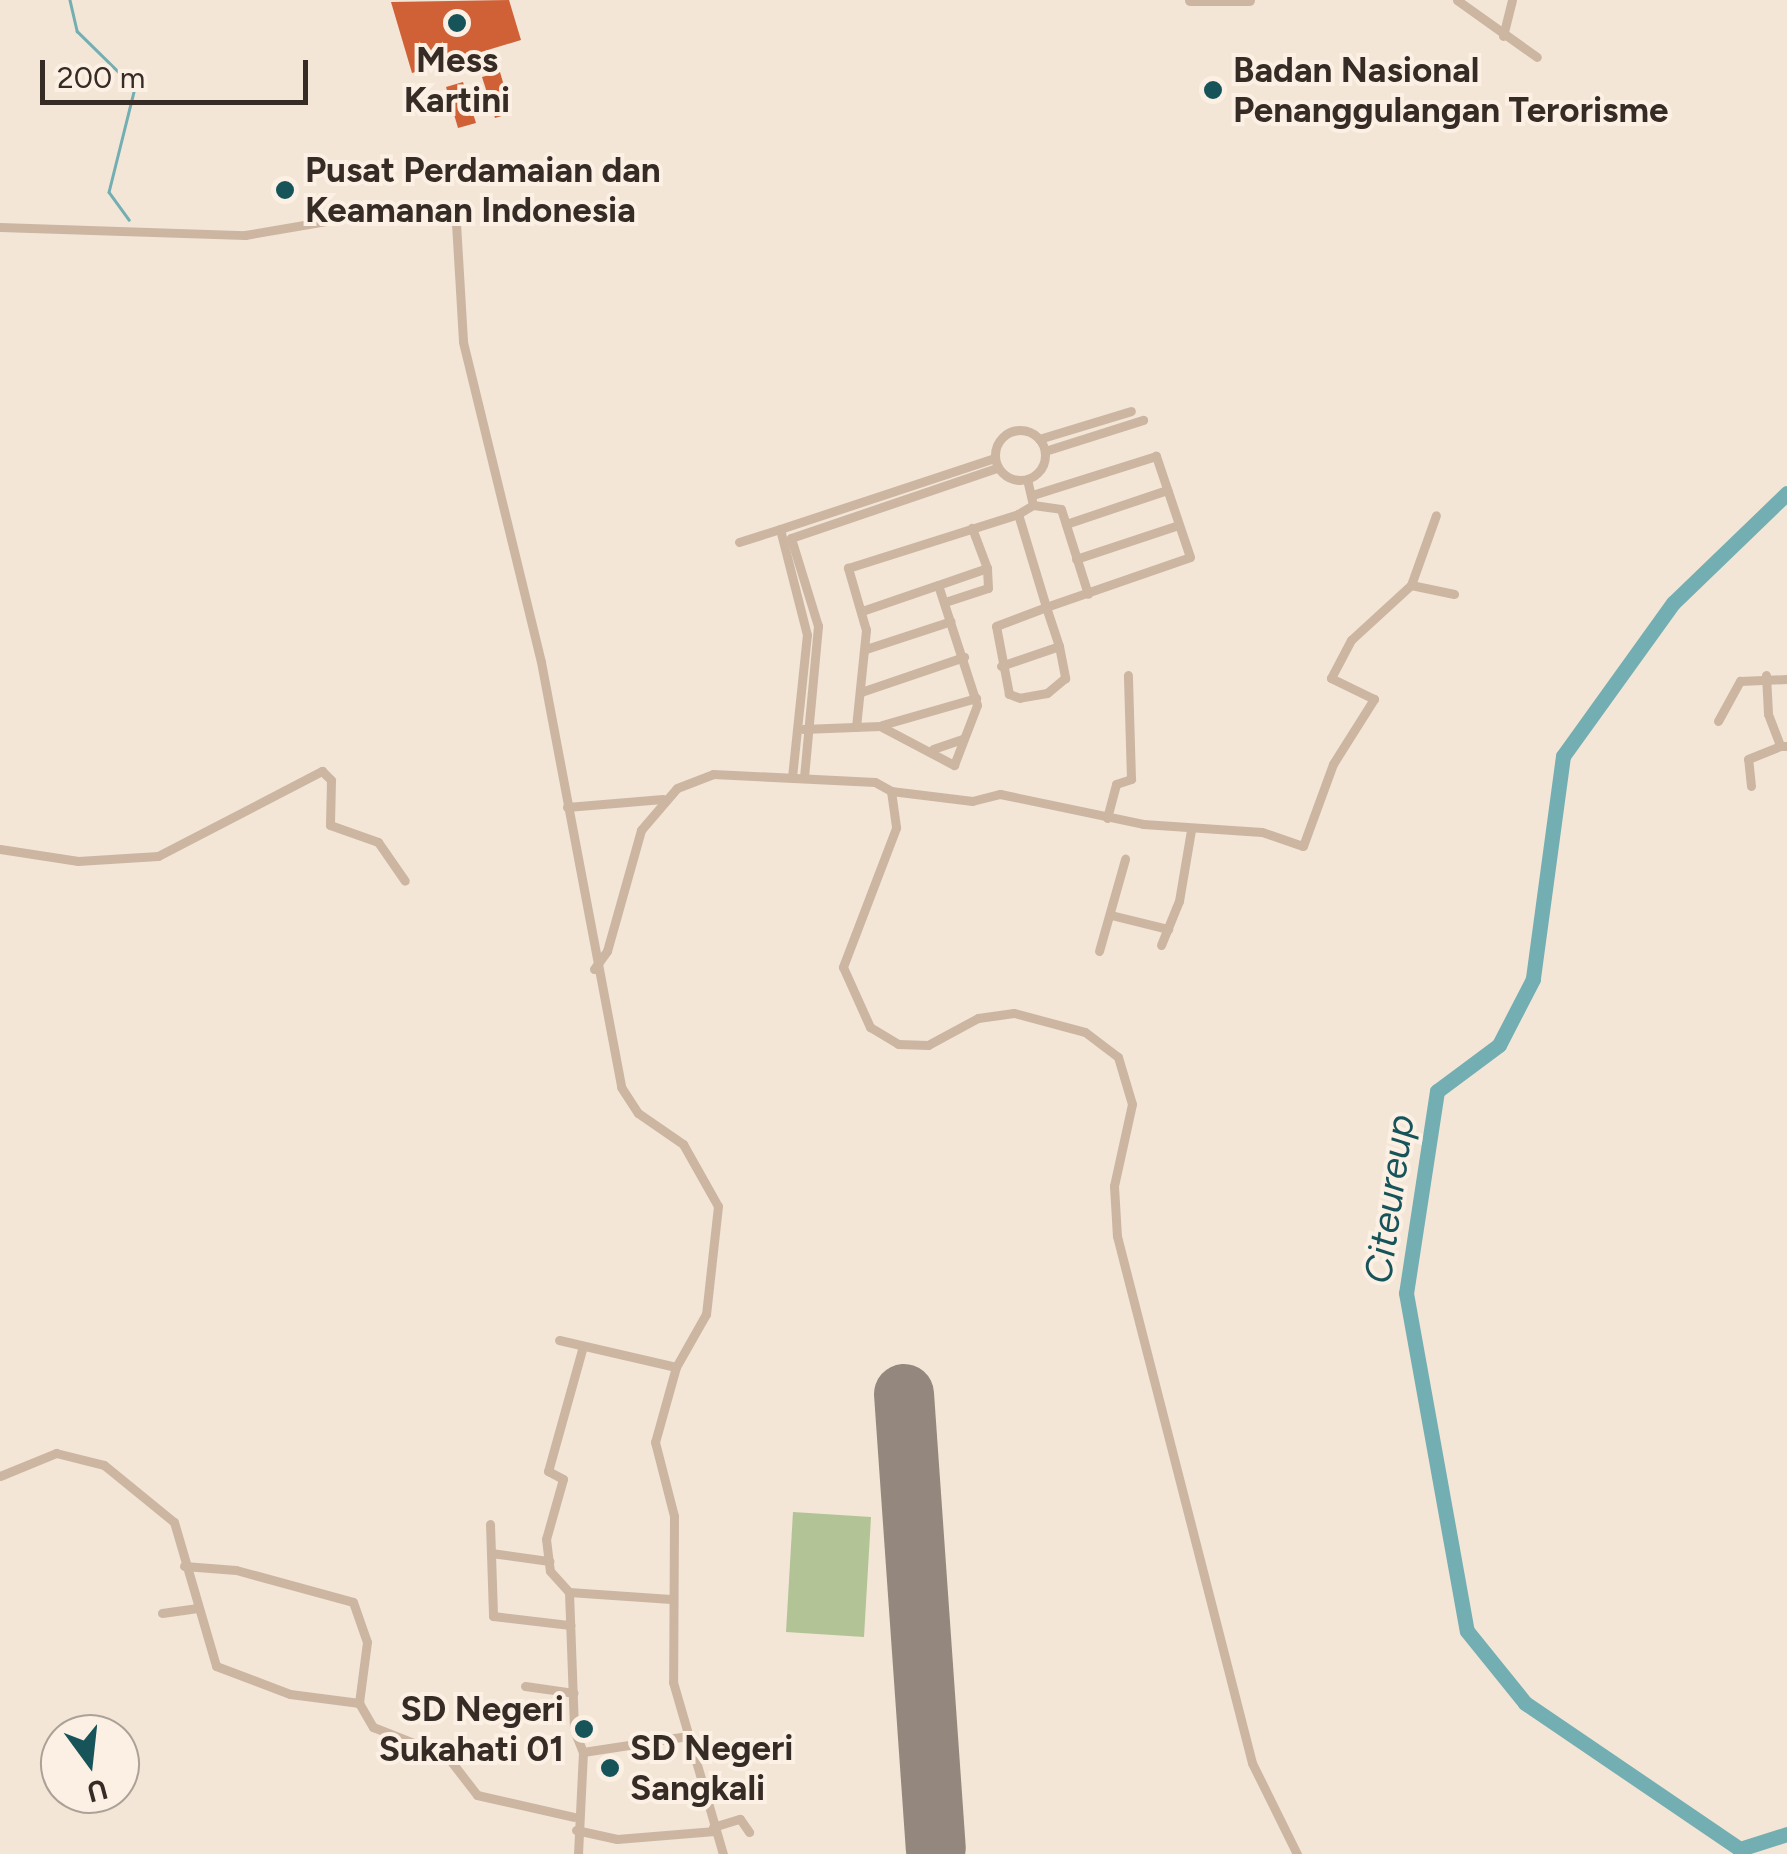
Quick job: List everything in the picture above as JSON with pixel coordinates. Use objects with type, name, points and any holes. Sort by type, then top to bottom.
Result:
[{"type":"street","points":[[1190,0],[1248,0]]},
{"type":"street","points":[[1502,36],[1512,0]]},
{"type":"street","points":[[1461,1],[1502,36],[1537,58]]},
{"type":"street","points":[[0,227],[246,235],[385,211],[453,218],[463,342],[542,662],[594,969],[623,1095],[683,1144],[718,1206],[706,1314],[676,1367],[656,1442],[674,1508],[672,1671],[723,1854]]},
{"type":"street","points":[[804,778],[818,626],[791,538],[996,463],[1008,433],[1039,439],[1131,411]]},
{"type":"street","points":[[1045,451],[1143,420]]},
{"type":"street","points":[[1027,480],[1041,469],[1045,451],[1039,439]]},
{"type":"street","points":[[856,727],[866,650],[851,566],[1018,514],[1032,500],[1156,456],[1188,559],[1046,607],[996,626],[1001,666],[1012,697],[1047,693],[1065,678],[1059,646],[1046,607],[1018,514]]},
{"type":"street","points":[[739,542],[996,463],[1027,480],[1032,500]]},
{"type":"street","points":[[1066,524],[1167,490]]},
{"type":"street","points":[[1032,500],[1056,506],[1066,524],[1088,594]]},
{"type":"street","points":[[566,808],[664,799],[713,774],[792,777],[875,782],[891,792],[972,802],[1000,794],[1107,818],[1190,830],[1262,832],[1305,844],[1333,764],[1374,700],[1331,678],[1351,640],[1410,585],[1436,515]]},
{"type":"street","points":[[1076,559],[1179,525]]},
{"type":"street","points":[[944,602],[988,588],[987,568],[972,528]]},
{"type":"street","points":[[780,529],[807,635],[792,777]]},
{"type":"street","points":[[862,611],[987,568]]},
{"type":"street","points":[[1410,585],[1454,594]]},
{"type":"street","points":[[880,726],[933,749],[951,768],[962,739],[976,720],[976,698],[938,586]]},
{"type":"street","points":[[866,650],[952,622]]},
{"type":"street","points":[[1001,666],[1059,646]]},
{"type":"street","points":[[861,692],[964,657]]},
{"type":"street","points":[[1107,818],[1116,784],[1131,778],[1128,675]]},
{"type":"street","points":[[1718,721],[1740,680],[1766,676],[1787,679]]},
{"type":"street","points":[[1751,786],[1748,760],[1783,746],[1766,676]]},
{"type":"street","points":[[797,729],[880,726],[976,698]]},
{"type":"street","points":[[933,749],[962,739]]},
{"type":"street","points":[[0,848],[78,861],[158,856],[326,772],[330,825],[378,842],[405,880]]},
{"type":"street","points":[[891,792],[896,828],[844,959],[850,996],[870,1027],[919,1046],[992,1014],[1031,1015],[1092,1036],[1128,1076],[1132,1104],[1113,1198],[1117,1236],[1252,1763],[1296,1854]]},
{"type":"street","points":[[594,969],[610,942],[641,830],[664,799]]},
{"type":"street","points":[[1161,945],[1190,830]]},
{"type":"street","points":[[1099,951],[1124,859]]},
{"type":"street","points":[[1111,915],[1168,929]]},
{"type":"street","points":[[558,1340],[676,1367]]},
{"type":"street","points":[[582,1346],[548,1472],[563,1479],[547,1521],[548,1560],[554,1580],[569,1592],[671,1598]]},
{"type":"street","points":[[0,1476],[56,1454],[104,1465],[165,1508],[216,1666],[290,1694],[359,1703]]},
{"type":"street","points":[[490,1524],[497,1620],[570,1625]]},
{"type":"street","points":[[491,1553],[548,1560]]},
{"type":"street","points":[[184,1566],[236,1570],[353,1602],[367,1642],[359,1703],[373,1727],[447,1756],[477,1794],[574,1817]]},
{"type":"street","points":[[569,1592],[574,1730],[583,1752],[574,1817],[578,1854]]},
{"type":"street","points":[[162,1613],[198,1608]]},
{"type":"street","points":[[524,1686],[574,1693]]},
{"type":"street","points":[[583,1752],[688,1736]]},
{"type":"street","points":[[576,1830],[617,1839],[714,1829],[740,1819],[749,1832]]},
{"type":"green space","points":[[793,1512],[871,1517],[864,1637],[786,1632]]},
{"type":"building","name":"Mess Kartini","points":[[509,0],[521,40],[412,73],[391,2]]},
{"type":"building","points":[[500,72],[512,113],[495,118],[482,77]]},
{"type":"building","points":[[463,82],[476,123],[458,128],[446,87]]},
{"type":"waterway","points":[[70,0],[77,31],[135,88],[109,192],[129,220]]},
{"type":"waterway","name":"Citeureup","points":[[1787,493],[1673,603],[1563,756],[1533,979],[1499,1045],[1437,1091],[1406,1293],[1467,1631],[1525,1703],[1740,1849],[1787,1834]]},
{"type":"runway","points":[[904,1394],[936,1848]]},
{"type":"place","name":"Mess Kartini","points":[[457,23]]},
{"type":"place","name":"Badan Nasional Penanggulangan Terorisme","points":[[1213,90]]},
{"type":"place","name":"Pusat Perdamaian dan Keamanan Indonesia","points":[[285,190]]},
{"type":"place","name":"SD Negeri Sukahati 01","points":[[584,1729]]},
{"type":"place","name":"SD Negeri Sangkali","points":[[610,1768]]}]
